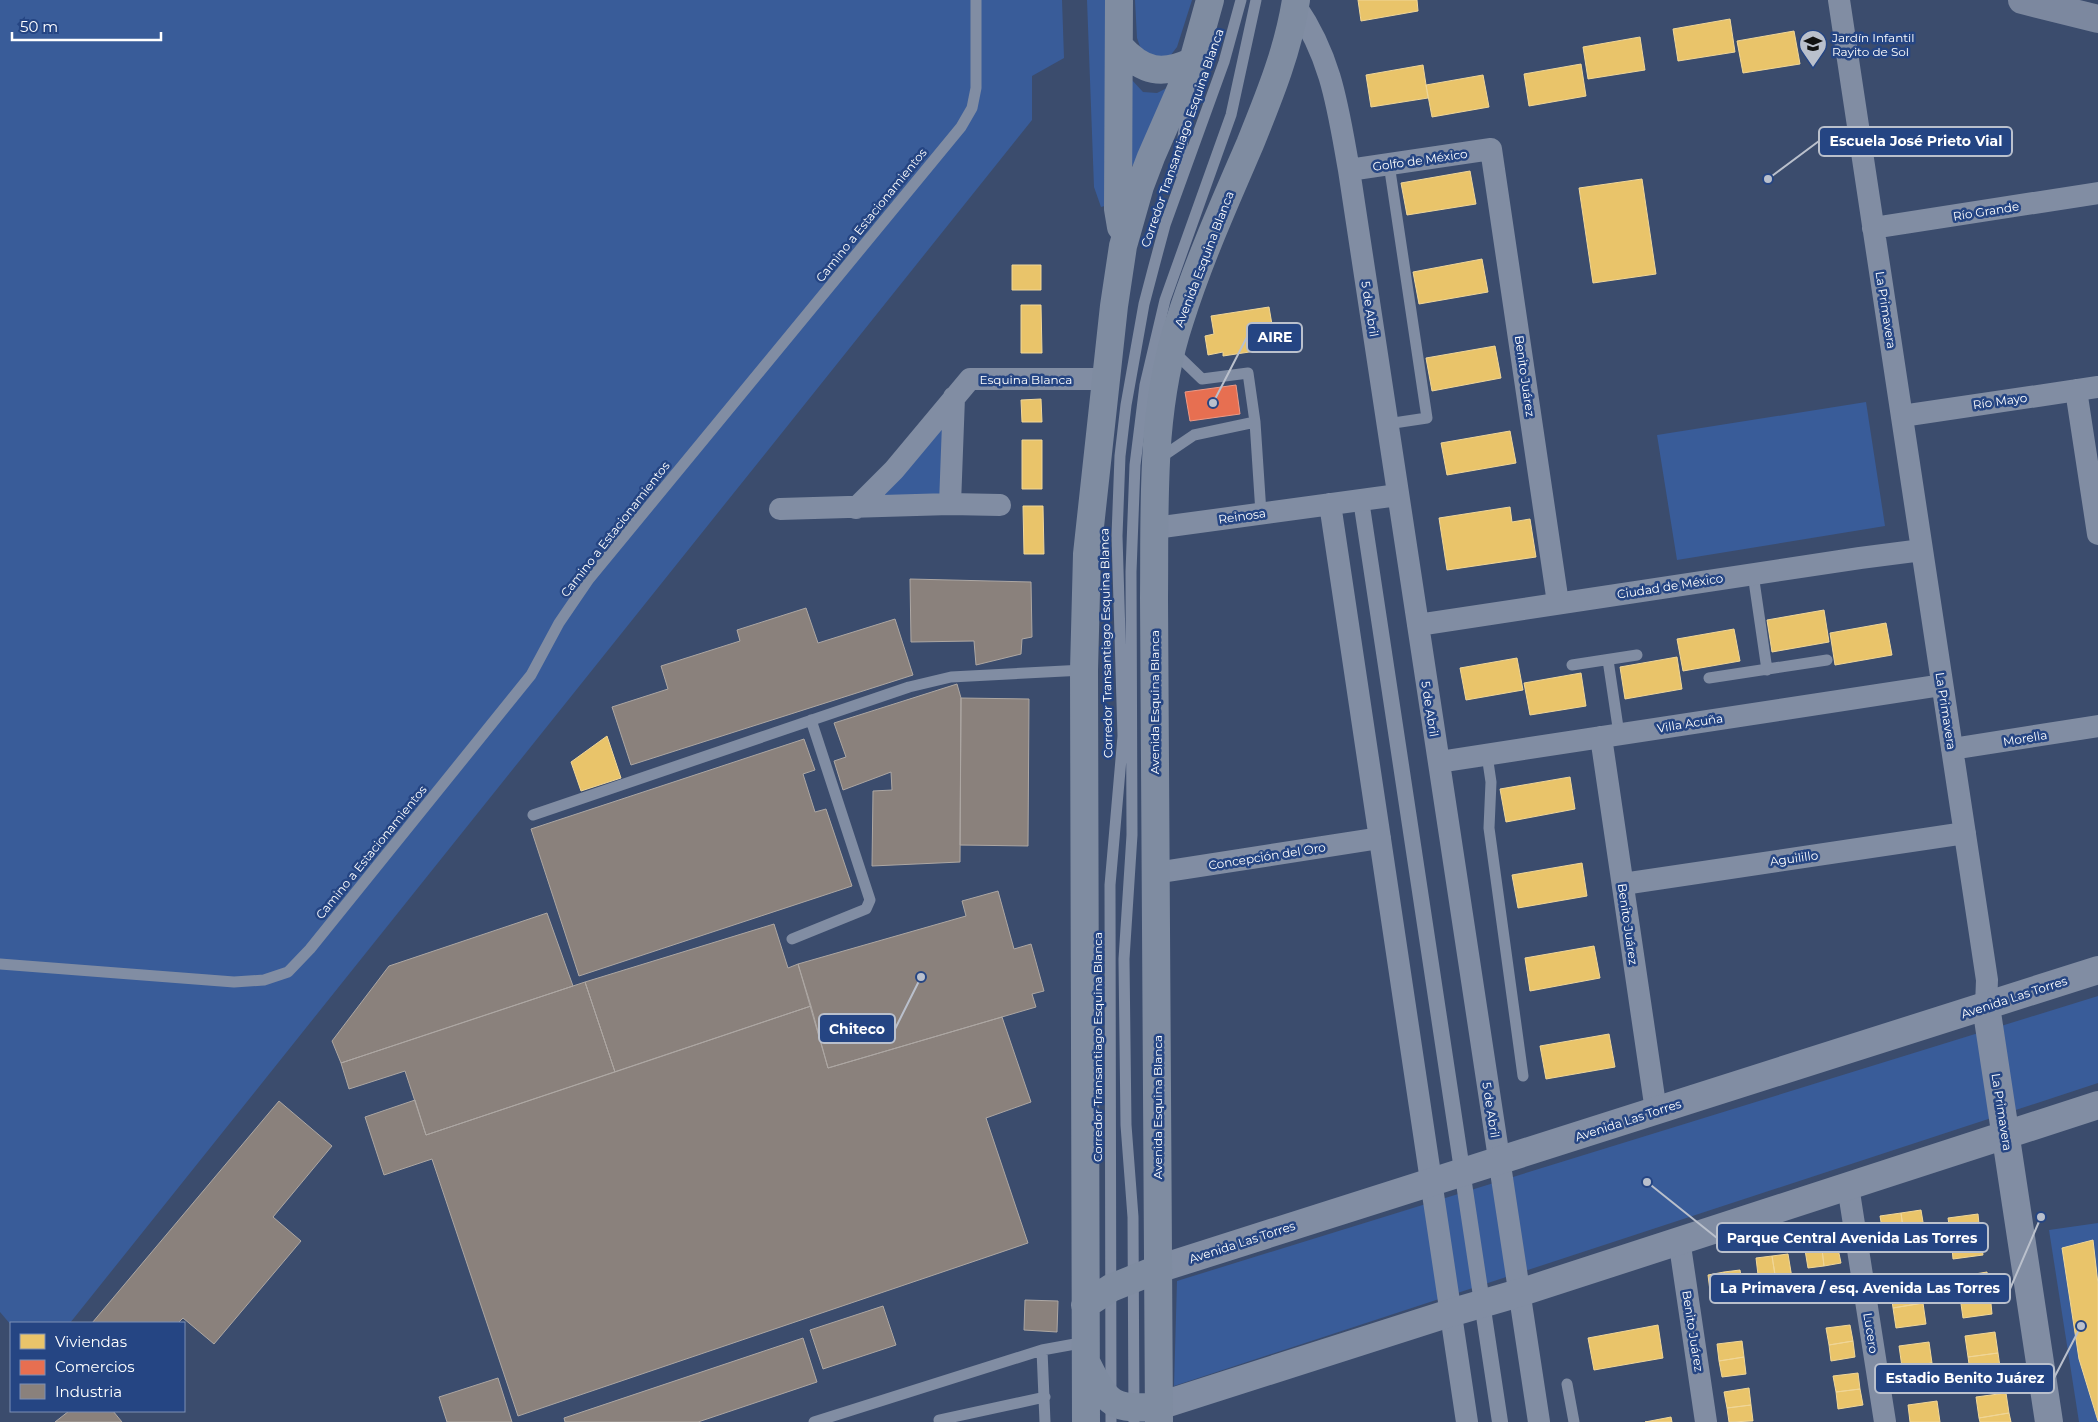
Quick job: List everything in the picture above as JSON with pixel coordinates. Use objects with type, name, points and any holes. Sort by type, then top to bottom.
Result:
[{"type":"main road","points":[[1119,0],[1118,209],[1123,246]]},
{"type":"main road","points":[[1086,1422],[1084,670],[1087,554],[1123,246],[1148,164],[1193,61],[1210,0]]},
{"type":"main road","points":[[2022,0],[2098,19]]},
{"type":"main road","name":"Avenida Esquina Blanca","points":[[1135,1414],[1158,1269],[1155,873],[1155,462],[1160,405],[1171,349],[1195,276],[1276,80],[1296,2]]},
{"type":"main road","points":[[1120,47],[1138,63],[1152,69],[1169,69],[1193,61]]},
{"type":"main road","points":[[1086,1305],[1122,1283],[1158,1269]]},
{"type":"main road","points":[[1086,1352],[1097,1384],[1135,1414]]},
{"type":"street","name":"La Primavera","points":[[1839,0],[1988,980],[1986,1006],[2049,1422]]},
{"type":"street","name":"5 de Abril","points":[[1296,2],[1318,44],[1335,90],[1539,1422]]},
{"type":"street","name":"Golfo de México","points":[[1348,170],[1491,149]]},
{"type":"street","name":"Benito Juárez","points":[[1491,149],[1558,603]]},
{"type":"street","name":"Río Grande","points":[[1873,228],[2098,193]]},
{"type":"street","name":"Esquina Blanca","points":[[856,508],[894,470],[970,379],[1106,379]]},
{"type":"street","name":"Río Mayo","points":[[1902,416],[2098,387]]},
{"type":"street","points":[[2076,390],[2098,534]]},
{"type":"street","points":[[950,504],[954,397]]},
{"type":"street","name":"Reinosa","points":[[1155,528],[1398,495]]},
{"type":"street","points":[[1361,500],[1500,1422]]},
{"type":"street","points":[[780,509],[950,504],[1000,505]]},
{"type":"street","points":[[1330,504],[1467,1422]]},
{"type":"street","name":"Ciudad de México","points":[[1418,625],[1922,550]]},
{"type":"street","name":"Villa Acuña","points":[[1438,762],[1942,685]]},
{"type":"street","name":"Morella","points":[[1952,749],[2098,726]]},
{"type":"street","name":"Benito Juárez","points":[[1610,735],[1622,884],[1656,1111]]},
{"type":"street","name":"Aguilillo","points":[[1622,884],[1965,833]]},
{"type":"street","name":"Concepción del Oro","points":[[1155,873],[1380,838]]},
{"type":"street","name":"Avenida Las Torres","points":[[1158,1269],[2098,970]]},
{"type":"street","points":[[1135,1414],[1450,1313],[1519,1293],[2098,1105]]},
{"type":"street","name":"Lucero","points":[[1848,1186],[1885,1422]]},
{"type":"street","name":"Benito Juárez","points":[[1679,1240],[1706,1422]]},
{"type":"lane","name":"Camino a Estacionamientos","points":[[0,964],[234,982],[264,980],[288,972],[310,949],[530,675],[559,623],[589,579],[961,127],[972,108],[976,88],[976,0]]},
{"type":"lane","name":"Corredor Transantiago Esquina Blanca","points":[[1135,1414],[1122,1283],[1110,885],[1123,736],[1117,564],[1118,486],[1126,405],[1144,304],[1164,225],[1224,62],[1242,0]]},
{"type":"lane","name":"Corredor Transantiago Esquina Blanca","points":[[1135,1414],[1122,1283],[1133,1217],[1124,1083],[1124,959],[1132,835],[1131,547],[1138,432],[1146,376],[1164,300],[1231,115],[1256,0]]},
{"type":"lane","points":[[1176,193],[1193,61]]},
{"type":"lane","points":[[1387,424],[1427,418],[1389,164]]},
{"type":"lane","points":[[1171,349],[1202,379],[1248,374],[1255,422],[1261,513]]},
{"type":"lane","points":[[1155,462],[1194,434],[1255,422]]},
{"type":"lane","points":[[1752,574],[1767,670]]},
{"type":"lane","points":[[1572,665],[1637,655]]},
{"type":"lane","points":[[1608,660],[1610,735]]},
{"type":"lane","points":[[1709,678],[1827,660]]},
{"type":"lane","points":[[533,814],[909,687],[951,677],[1084,670]]},
{"type":"lane","points":[[792,939],[866,909],[870,900],[811,720]]},
{"type":"lane","points":[[1487,754],[1491,782],[1489,828],[1523,1076]]},
{"type":"lane","points":[[1042,1350],[1045,1422]]},
{"type":"lane","points":[[814,1422],[1042,1350],[1086,1352]]},
{"type":"lane","points":[[1568,1384],[1574,1422]]},
{"type":"lane","points":[[939,1420],[1044,1397]]},
{"type":"shaded area","points":[[0,0],[1062,0],[1064,58],[1032,76],[1032,120],[71,1322],[10,1322],[10,1324],[0,1312]]},
{"type":"shaded area","points":[[1087,0],[1110,0],[1116,203],[1101,207],[1094,187]]},
{"type":"shaded area","points":[[1135,0],[1192,0],[1177,47],[1167,60],[1142,52],[1137,38]]},
{"type":"shaded area","points":[[1131,79],[1143,92],[1157,93],[1169,87],[1137,167],[1129,164]]},
{"type":"shaded area","points":[[1866,402],[1885,526],[1677,560],[1657,435]]},
{"type":"shaded area","points":[[944,419],[941,496],[876,501]]},
{"type":"shaded area","points":[[2098,996],[2098,1083],[1174,1386],[1177,1281]]},
{"type":"shaded area","points":[[2098,1223],[2098,1422],[2079,1422],[2049,1230]]},
{"type":"building: Viviendas","points":[[1358,0],[1417,0],[1418,11],[1361,21]]},
{"type":"building: Viviendas","points":[[1730,19],[1735,52],[1678,61],[1673,29]]},
{"type":"building: Viviendas","points":[[1794,31],[1800,64],[1743,73],[1737,41]]},
{"type":"building: Viviendas","points":[[1640,37],[1645,70],[1588,79],[1583,47]]},
{"type":"building: Viviendas","points":[[1581,64],[1586,96],[1529,106],[1524,74]]},
{"type":"building: Viviendas","points":[[1423,65],[1428,98],[1371,107],[1366,75]]},
{"type":"building: Viviendas","points":[[1483,75],[1489,107],[1432,117],[1426,85]]},
{"type":"building: Viviendas","points":[[1470,171],[1476,204],[1407,215],[1401,183]]},
{"type":"building: Viviendas","points":[[1642,179],[1656,274],[1593,283],[1579,188]]},
{"type":"building: Viviendas","points":[[1482,259],[1488,292],[1419,304],[1413,272]]},
{"type":"building: Viviendas","points":[[1012,265],[1041,265],[1041,290],[1012,290]]},
{"type":"building: Viviendas","points":[[1021,305],[1041,305],[1042,353],[1021,353]]},
{"type":"building: Viviendas","points":[[1269,307],[1276,348],[1223,356],[1223,352],[1208,355],[1205,336],[1214,334],[1211,316]]},
{"type":"building: Viviendas","points":[[1495,346],[1501,378],[1432,391],[1426,358]]},
{"type":"building: Viviendas","points":[[1041,399],[1042,422],[1022,422],[1021,400]]},
{"type":"building: Viviendas","points":[[1510,431],[1516,463],[1447,475],[1441,443]]},
{"type":"building: Viviendas","points":[[1022,440],[1042,440],[1042,489],[1022,489]]},
{"type":"building: Viviendas","points":[[1023,506],[1043,506],[1044,554],[1024,554]]},
{"type":"building: Viviendas","points":[[1510,507],[1512,522],[1530,519],[1536,557],[1447,570],[1439,518]]},
{"type":"building: Viviendas","points":[[1824,610],[1829,642],[1772,652],[1767,620]]},
{"type":"building: Viviendas","points":[[1886,623],[1892,655],[1835,665],[1830,633]]},
{"type":"building: Viviendas","points":[[1734,629],[1740,661],[1683,671],[1677,639]]},
{"type":"building: Viviendas","points":[[1677,657],[1682,689],[1625,699],[1620,667]]},
{"type":"building: Viviendas","points":[[1517,658],[1523,690],[1466,700],[1460,668]]},
{"type":"building: Viviendas","points":[[1581,673],[1586,706],[1530,715],[1524,683]]},
{"type":"building: Viviendas","points":[[607,736],[621,778],[581,791],[571,762]]},
{"type":"building: Viviendas","points":[[1570,777],[1575,809],[1506,822],[1500,789]]},
{"type":"building: Viviendas","points":[[1582,863],[1587,896],[1518,908],[1512,875]]},
{"type":"building: Viviendas","points":[[1594,946],[1600,978],[1530,991],[1525,958]]},
{"type":"building: Viviendas","points":[[1609,1034],[1615,1067],[1546,1079],[1540,1046]]},
{"type":"building: Viviendas","points":[[1921,1210],[1926,1240],[1905,1243],[1901,1213]]},
{"type":"building: Viviendas","points":[[1901,1213],[1905,1243],[1885,1246],[1880,1216]]},
{"type":"building: Viviendas","points":[[1978,1214],[1980,1234],[1951,1238],[1948,1218]]},
{"type":"building: Viviendas","points":[[1980,1234],[1983,1255],[1953,1259],[1951,1238]]},
{"type":"building: Viviendas","points":[[1836,1239],[1841,1263],[1824,1266],[1821,1241]]},
{"type":"building: Viviendas","points":[[2093,1240],[2098,1284],[2098,1421],[2079,1359],[2062,1248]]},
{"type":"building: Viviendas","points":[[1821,1241],[1824,1266],[1808,1268],[1804,1244]]},
{"type":"building: Viviendas","points":[[1788,1254],[1792,1278],[1776,1281],[1772,1256]]},
{"type":"building: Viviendas","points":[[1772,1256],[1776,1281],[1759,1283],[1756,1258]]},
{"type":"building: Viviendas","points":[[1740,1270],[1744,1294],[1728,1296],[1724,1272]]},
{"type":"building: Viviendas","points":[[1724,1272],[1728,1296],[1711,1299],[1708,1275]]},
{"type":"building: Viviendas","points":[[1987,1272],[1990,1293],[1960,1297],[1957,1277]]},
{"type":"building: Viviendas","points":[[1920,1283],[1923,1303],[1893,1308],[1890,1287]]},
{"type":"building: Viviendas","points":[[1990,1293],[1992,1314],[1963,1318],[1960,1297]]},
{"type":"building: Viviendas","points":[[1923,1303],[1926,1324],[1896,1328],[1893,1308]]},
{"type":"building: Viviendas","points":[[1658,1325],[1663,1358],[1594,1370],[1588,1338]]},
{"type":"building: Viviendas","points":[[1850,1325],[1853,1341],[1829,1345],[1826,1328]]},
{"type":"building: Viviendas","points":[[1995,1332],[1998,1353],[1968,1357],[1965,1336]]},
{"type":"building: Viviendas","points":[[1742,1341],[1744,1357],[1719,1361],[1717,1344]]},
{"type":"building: Viviendas","points":[[1853,1341],[1855,1357],[1831,1361],[1829,1345]]},
{"type":"building: Viviendas","points":[[1929,1342],[1932,1363],[1902,1367],[1899,1346]]},
{"type":"building: Viviendas","points":[[1998,1353],[2001,1374],[1971,1378],[1968,1357]]},
{"type":"building: Viviendas","points":[[1744,1357],[1746,1374],[1722,1377],[1719,1361]]},
{"type":"building: Viviendas","points":[[1932,1363],[1935,1383],[1905,1388],[1902,1367]]},
{"type":"building: Viviendas","points":[[1858,1373],[1860,1389],[1836,1392],[1833,1376]]},
{"type":"building: Viviendas","points":[[1749,1388],[1751,1405],[1727,1408],[1724,1392]]},
{"type":"building: Viviendas","points":[[1860,1389],[1863,1405],[1838,1409],[1836,1392]]},
{"type":"building: Viviendas","points":[[2006,1393],[2009,1413],[1979,1418],[1976,1397]]},
{"type":"building: Viviendas","points":[[1937,1401],[1940,1422],[1910,1422],[1908,1405]]},
{"type":"building: Viviendas","points":[[1751,1405],[1753,1421],[1729,1422],[1727,1408]]},
{"type":"building: Viviendas","points":[[2009,1413],[2011,1422],[1980,1422],[1979,1418]]},
{"type":"building: Viviendas","points":[[1671,1417],[1672,1422],[1645,1422]]},
{"type":"building: Comercios","points":[[1236,385],[1240,414],[1190,421],[1185,392]]},
{"type":"building: Industria","points":[[910,579],[1031,582],[1032,637],[1022,639],[1021,654],[976,665],[974,641],[911,642]]},
{"type":"building: Industria","points":[[806,608],[818,643],[895,619],[913,675],[631,765],[612,707],[668,689],[661,666],[740,641],[737,630]]},
{"type":"building: Industria","points":[[957,684],[961,698],[960,862],[872,866],[873,791],[892,790],[891,772],[843,790],[834,761],[846,757],[834,723]]},
{"type":"building: Industria","points":[[961,698],[1029,699],[1028,846],[960,845]]},
{"type":"building: Industria","points":[[804,739],[815,770],[803,774],[815,812],[826,809],[852,886],[579,976],[531,829]]},
{"type":"building: Industria","points":[[998,891],[1014,949],[1031,944],[1044,991],[1032,994],[1036,1007],[828,1068],[798,964],[966,916],[962,901]]},
{"type":"building: Industria","points":[[547,913],[573,986],[341,1063],[332,1041],[389,966]]},
{"type":"building: Industria","points":[[774,924],[788,968],[798,964],[811,1006],[615,1072],[585,982]]},
{"type":"building: Industria","points":[[585,982],[615,1072],[426,1135],[405,1071],[349,1089],[341,1063]]},
{"type":"building: Industria","points":[[811,1006],[828,1068],[1002,1017],[1031,1102],[986,1118],[1028,1243],[518,1416],[432,1159],[384,1175],[365,1117],[415,1100],[426,1135]]},
{"type":"building: Industria","points":[[279,1101],[332,1146],[273,1217],[301,1241],[214,1344],[183,1318],[179,1322],[93,1322]]},
{"type":"building: Industria","points":[[1025,1300],[1058,1301],[1057,1332],[1024,1330]]},
{"type":"building: Industria","points":[[883,1306],[896,1345],[823,1369],[810,1330]]},
{"type":"building: Industria","points":[[803,1338],[817,1382],[698,1422],[565,1422],[564,1418]]},
{"type":"building: Industria","points":[[498,1378],[512,1422],[447,1422],[439,1397]]},
{"type":"building: Industria","points":[[68,1412],[114,1412],[122,1422],[55,1422]]},
{"type":"place","name":"Jardín Infantil Rayito de Sol","points":[[1813,68]]},
{"type":"place","name":"Escuela José Prieto Vial","points":[[1768,179]]},
{"type":"place","name":"AIRE","points":[[1213,403]]},
{"type":"place","name":"Chiteco","points":[[921,977]]},
{"type":"place","name":"Parque Central Avenida Las Torres","points":[[1647,1182]]},
{"type":"place","name":"La Primavera / esq. Avenida Las Torres","points":[[2041,1217]]},
{"type":"place","name":"Estadio Benito Juárez","points":[[2081,1326]]}]
